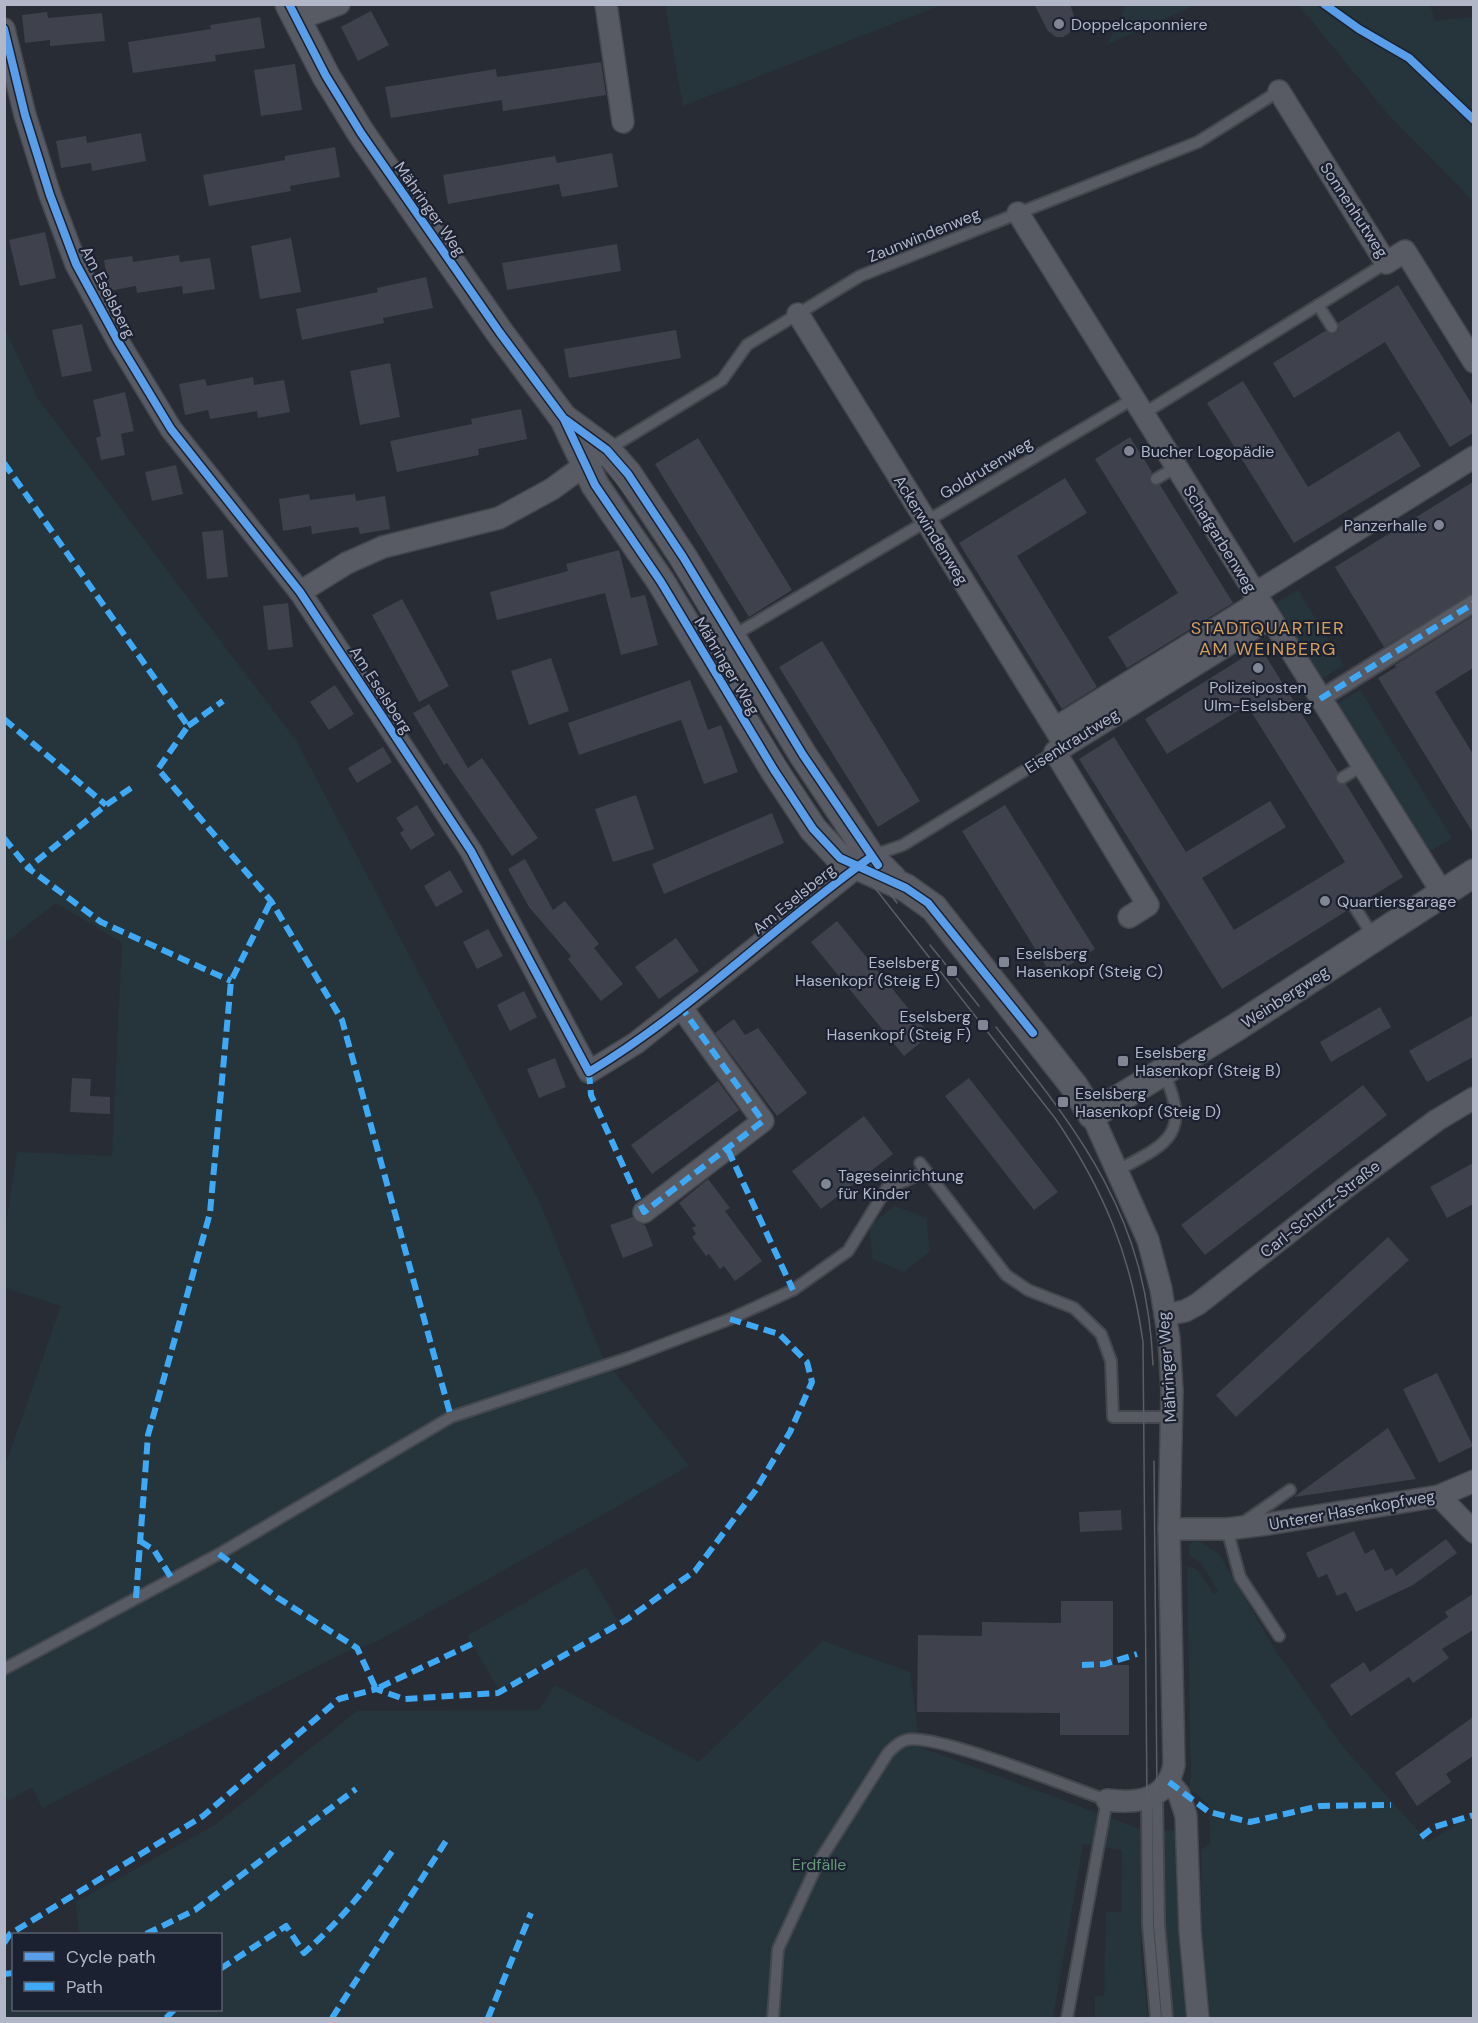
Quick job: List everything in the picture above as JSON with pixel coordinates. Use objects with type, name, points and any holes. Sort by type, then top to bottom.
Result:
[{"type":"street","name":"Mähringer Weg","points":[[339,4],[292,12],[326,76],[361,133],[500,333],[564,419],[595,485],[661,582],[791,798],[823,843],[840,858],[864,862],[885,873],[928,903],[939,914],[1074,1086],[1092,1115],[1118,1170],[1148,1240],[1165,1314],[1171,1363],[1169,1529],[1174,1756],[1158,1792]]},
{"type":"street","points":[[606,4],[623,122]]},
{"type":"street","name":"Am Eselsberg","points":[[4,29],[25,115],[50,195],[76,264],[119,343],[171,429],[300,592],[471,850],[589,1072],[636,1044],[864,862]]},
{"type":"street","name":"Sonnenhutweg","points":[[1279,91],[1386,263],[1405,251],[1473,362]]},
{"type":"street","name":"Schafgarbenweg","points":[[1018,213],[1443,894]]},
{"type":"street","name":"Ackerwindenweg","points":[[798,314],[1058,742],[1148,905],[1130,917]]},
{"type":"street","name":"Mähringer Weg","points":[[564,419],[607,450],[628,474],[663,526],[731,637],[864,862]]},
{"type":"street","points":[[300,592],[347,563],[382,547],[499,518],[536,499],[607,450]]},
{"type":"street","name":"Eisenkrautweg","points":[[1058,742],[1261,605],[1473,457]]},
{"type":"street","points":[[1320,699],[1473,603]]},
{"type":"street","name":"Weinbergweg","points":[[1092,1115],[1375,939],[1473,873]]},
{"type":"street","points":[[644,1212],[764,1121],[681,1007]]},
{"type":"street","name":"Carl-Schurz-Straße","points":[[1165,1314],[1185,1311],[1198,1304],[1353,1182],[1437,1120],[1473,1098]]},
{"type":"street","name":"Unterer Hasenkopfweg","points":[[1169,1529],[1230,1529],[1439,1496],[1473,1481]]},
{"type":"street","points":[[1439,1496],[1473,1532]]},
{"type":"street","points":[[1107,1800],[1158,1792],[1179,1794],[1186,1816],[1190,1931],[1198,2019]]},
{"type":"lane","name":"Zaunwindenweg","points":[[607,450],[722,380],[747,345],[860,276],[1198,142],[1279,91]]},
{"type":"lane","name":"Goldrutenweg","points":[[731,637],[925,522],[1138,406],[1386,263]]},
{"type":"lane","points":[[1318,304],[1332,327]]},
{"type":"lane","points":[[1156,479],[1176,467]]},
{"type":"lane","name":"Eisenkrautweg","points":[[864,862],[903,845],[1058,742]]},
{"type":"lane","points":[[1342,778],[1362,766]]},
{"type":"lane","points":[[1354,906],[1375,939]]},
{"type":"lane","points":[[1118,1170],[1156,1149],[1164,1143],[1173,1130],[1176,1105],[1163,1072]]},
{"type":"lane","points":[[4,1669],[219,1554],[451,1417],[628,1358],[730,1319],[793,1290],[848,1251],[886,1188],[923,1168],[1006,1275],[1028,1290],[1074,1308],[1101,1334],[1111,1361],[1113,1417],[1172,1417]]},
{"type":"lane","points":[[1279,1636],[1240,1577],[1230,1529],[1290,1490]]},
{"type":"lane","points":[[773,2019],[778,1949],[803,1892],[837,1829],[895,1745],[906,1740],[934,1742],[1107,1800],[1067,2019]]},
{"type":"lane","points":[[1156,2019],[1148,1925],[1158,1792]]},
{"type":"lane","points":[[1158,1792],[1159,1924],[1167,2019]]},
{"type":"green space","points":[[665,4],[941,4],[941,5],[683,106]]},
{"type":"green space","points":[[1125,4],[1195,5],[1106,45],[1120,21]]},
{"type":"green space","points":[[1299,5],[1430,5],[1435,21],[1473,17],[1473,201],[1387,113]]},
{"type":"green space","points":[[4,327],[38,399],[297,742],[541,1205],[602,1356],[689,1466],[378,1641],[341,1654],[42,1808],[32,1787],[8,1801],[5,1793],[4,1469],[61,1306],[5,1288],[5,1230],[17,1152],[112,1156],[122,943],[56,903],[5,943]]},
{"type":"green space","points":[[1298,590],[1344,665],[1319,680],[1273,605]]},
{"type":"green space","points":[[1360,690],[1452,838],[1427,853],[1335,705]]},
{"type":"green space","points":[[895,1206],[926,1218],[930,1251],[904,1272],[873,1259],[869,1226]]},
{"type":"green space","points":[[1199,1541],[1219,1554],[1276,1651],[1343,1747],[1428,1842],[1473,1815],[1473,2018],[1210,2018],[1202,1936],[1201,1850],[1210,1844],[1209,1805],[1189,1788],[1191,1776],[1187,1568],[1189,1566],[1198,1571],[1214,1594],[1218,1591],[1201,1563],[1189,1555],[1190,1543]]},
{"type":"green space","points":[[586,1567],[618,1621],[499,1690],[467,1636]]},
{"type":"green space","name":"Erdfälle","points":[[823,1641],[910,1672],[920,1747],[1140,1829],[1141,1957],[1148,2018],[1095,2018],[1095,1996],[1104,1996],[1106,1912],[1121,1912],[1122,1850],[1083,1844],[1053,2018],[5,2018],[4,1981],[12,1979],[12,2011],[222,2011],[222,1933],[79,1933],[76,1902],[216,1824],[357,1711],[539,1710],[555,1685],[699,1762]]},
{"type":"green space","points":[[1163,1830],[1177,1831],[1178,1920],[1187,2018],[1173,2018],[1164,1921]]},
{"type":"building","name":"Doppelcaponniere","points":[[1034,4],[1070,4],[1075,19],[1074,30],[1063,37],[1056,37],[1048,31]]},
{"type":"building","points":[[371,11],[389,45],[358,61],[341,27]]},
{"type":"building","points":[[47,12],[48,18],[102,13],[105,41],[50,46],[50,40],[25,43],[22,15]]},
{"type":"building","points":[[260,17],[265,48],[215,55],[216,61],[133,73],[128,42],[211,29],[210,25]]},
{"type":"building","points":[[601,62],[606,95],[503,111],[502,100],[391,118],[385,87],[496,69],[497,77]]},
{"type":"building","points":[[295,64],[302,110],[261,116],[254,70]]},
{"type":"building","points":[[141,133],[146,161],[92,171],[91,163],[61,168],[56,141],[86,136],[87,143]]},
{"type":"building","points":[[335,147],[340,177],[290,186],[291,191],[209,206],[203,175],[285,160],[285,156]]},
{"type":"building","points":[[612,153],[618,187],[562,197],[559,184],[448,204],[443,175],[555,156],[557,163]]},
{"type":"building","points":[[45,232],[56,278],[20,286],[9,240]]},
{"type":"building","points":[[291,238],[301,292],[260,299],[251,246]]},
{"type":"building","points":[[617,244],[621,271],[507,290],[502,263]]},
{"type":"building","points":[[179,255],[180,262],[210,258],[215,289],[183,294],[182,286],[137,293],[136,286],[109,291],[104,260],[132,256],[133,262]]},
{"type":"building","points":[[426,277],[433,308],[383,318],[384,323],[302,340],[296,309],[378,292],[377,288]]},
{"type":"building","points":[[1398,285],[1473,406],[1473,433],[1450,447],[1385,342],[1294,398],[1273,363],[1325,331],[1335,334],[1339,330],[1338,323]]},
{"type":"building","points":[[82,324],[92,371],[62,377],[52,330]]},
{"type":"building","points":[[676,330],[681,358],[569,378],[564,349]]},
{"type":"building","points":[[390,363],[400,417],[360,425],[350,371]]},
{"type":"building","points":[[253,377],[254,385],[284,380],[290,412],[258,418],[257,411],[210,419],[208,410],[185,415],[179,384],[205,379],[207,386]]},
{"type":"building","points":[[1243,381],[1308,487],[1399,431],[1421,466],[1294,543],[1207,403]]},
{"type":"building","points":[[125,392],[134,431],[121,434],[125,455],[101,460],[96,438],[101,436],[93,400]]},
{"type":"building","points":[[521,409],[527,439],[478,449],[479,455],[397,472],[390,441],[472,424],[471,419]]},
{"type":"building","points":[[1130,437],[1152,472],[1150,483],[1160,485],[1233,603],[1127,668],[1108,637],[1178,593],[1095,459]]},
{"type":"building","points":[[698,438],[792,590],[749,617],[655,464]]},
{"type":"building","points":[[176,465],[183,494],[152,501],[145,472]]},
{"type":"building","points":[[1065,478],[1087,513],[1017,556],[1097,687],[1062,709],[959,543]]},
{"type":"building","name":"Panzerhalle","points":[[1473,482],[1473,593],[1384,647],[1335,567]]},
{"type":"building","points":[[309,494],[310,500],[355,494],[356,501],[385,496],[390,529],[360,534],[358,527],[312,534],[311,526],[283,531],[279,499]]},
{"type":"building","points":[[223,530],[228,577],[207,579],[202,532]]},
{"type":"building","points":[[619,550],[631,598],[645,595],[658,645],[621,655],[605,593],[497,620],[490,592],[568,571],[566,564]]},
{"type":"building","points":[[402,599],[449,686],[419,702],[372,615]]},
{"type":"building","points":[[288,603],[293,647],[268,650],[263,606]]},
{"type":"building","points":[[1473,616],[1473,668],[1435,692],[1473,754],[1473,833],[1378,678]]},
{"type":"building","points":[[822,641],[920,801],[878,827],[779,667]]},
{"type":"building","points":[[1260,647],[1338,772],[1336,782],[1346,784],[1403,877],[1361,903],[1357,899],[1351,899],[1347,903],[1348,910],[1222,989],[1079,759],[1114,737],[1186,852],[1270,801],[1286,827],[1202,878],[1234,930],[1345,862],[1247,705],[1167,754],[1145,719]]},
{"type":"building","points":[[551,658],[569,711],[529,725],[511,671]]},
{"type":"building","points":[[690,680],[708,730],[721,725],[738,772],[704,784],[681,720],[579,755],[568,723]]},
{"type":"building","points":[[335,685],[354,714],[329,730],[310,702]]},
{"type":"building","points":[[429,704],[468,768],[482,758],[538,838],[512,856],[447,763],[444,765],[413,713]]},
{"type":"building","points":[[383,747],[392,762],[357,783],[348,768]]},
{"type":"building","points":[[636,795],[654,849],[613,862],[595,809]]},
{"type":"building","points":[[417,805],[435,835],[411,850],[400,833],[404,830],[396,818]]},
{"type":"building","points":[[1005,805],[1095,949],[1052,976],[962,831]]},
{"type":"building","points":[[772,813],[784,843],[664,894],[652,864]]},
{"type":"building","points":[[525,859],[553,910],[565,901],[599,944],[594,948],[623,984],[601,1001],[568,959],[571,956],[529,907],[508,869]]},
{"type":"building","points":[[450,870],[463,892],[436,907],[424,886]]},
{"type":"building","points":[[837,921],[930,1035],[904,1056],[811,942]]},
{"type":"building","points":[[488,929],[503,956],[477,969],[463,942]]},
{"type":"building","points":[[676,938],[699,971],[659,999],[635,967]]},
{"type":"building","points":[[524,991],[537,1017],[510,1031],[497,1005]]},
{"type":"building","points":[[1380,1007],[1391,1027],[1331,1062],[1320,1042]]},
{"type":"building","points":[[1473,1015],[1473,1057],[1427,1082],[1409,1051]]},
{"type":"building","points":[[734,1019],[745,1035],[758,1028],[807,1093],[777,1116],[715,1033]]},
{"type":"building","points":[[555,1058],[566,1087],[539,1098],[527,1069]]},
{"type":"building","points":[[72,1078],[91,1079],[90,1096],[110,1097],[110,1114],[70,1112]]},
{"type":"building","points":[[969,1078],[1058,1192],[1034,1210],[945,1096]]},
{"type":"building","points":[[718,1081],[739,1110],[652,1174],[631,1145]]},
{"type":"building","points":[[1363,1085],[1387,1115],[1205,1255],[1181,1225]]},
{"type":"building","points":[[864,1116],[893,1154],[821,1209],[792,1171]]},
{"type":"building","points":[[1473,1163],[1473,1204],[1447,1218],[1430,1187]]},
{"type":"building","points":[[708,1179],[730,1208],[725,1211],[762,1261],[735,1281],[724,1266],[720,1269],[709,1254],[706,1256],[692,1237],[696,1234],[692,1228],[696,1226],[679,1203]]},
{"type":"building","points":[[633,1217],[645,1225],[653,1246],[623,1258],[610,1225]]},
{"type":"building","points":[[1388,1237],[1409,1260],[1236,1417],[1216,1395]]},
{"type":"building","points":[[1437,1373],[1473,1446],[1439,1463],[1403,1389]]},
{"type":"building","points":[[1388,1428],[1416,1479],[1294,1497]]},
{"type":"building","points":[[1121,1510],[1122,1530],[1080,1532],[1079,1512]]},
{"type":"building","points":[[1354,1531],[1365,1554],[1374,1549],[1385,1571],[1392,1568],[1396,1576],[1446,1539],[1457,1553],[1413,1585],[1356,1612],[1346,1592],[1337,1596],[1327,1574],[1318,1578],[1306,1553]]},
{"type":"building","points":[[1473,1594],[1473,1630],[1442,1649],[1449,1658],[1413,1683],[1409,1677],[1351,1716],[1330,1685],[1364,1662],[1370,1672],[1448,1617],[1445,1612]]},
{"type":"building","points":[[1061,1601],[1113,1601],[1113,1665],[1129,1665],[1129,1735],[1060,1735],[1060,1713],[917,1712],[918,1635],[982,1636],[982,1622],[1061,1623]]},
{"type":"building","points":[[1473,1717],[1473,1756],[1446,1774],[1451,1782],[1417,1806],[1395,1773]]},
{"type":"tram line","points":[[283,4],[321,78],[357,135],[496,335],[640,531],[817,814],[1055,1118],[1088,1171],[1101,1198],[1123,1252],[1138,1311],[1143,1342],[1147,1800]]},
{"type":"tram line","points":[[294,4],[329,72],[365,130],[523,357],[648,524],[756,701]]},
{"type":"tram line","points":[[797,768],[897,903]]},
{"type":"tram line","points":[[930,945],[979,1006]]},
{"type":"tram line","points":[[996,1027],[1082,1144],[1105,1182],[1124,1222],[1138,1266],[1148,1313],[1153,1365]]},
{"type":"tram line","points":[[1154,1461],[1157,1795]]},
{"type":"marked path","points":[[4,463],[188,726],[158,769],[271,901],[342,1020],[451,1417]]},
{"type":"marked path","points":[[1320,699],[1474,603]]},
{"type":"marked path","points":[[188,726],[223,701]]},
{"type":"marked path","points":[[4,719],[106,805]]},
{"type":"marked path","points":[[131,788],[106,805],[28,868],[101,922],[231,981]]},
{"type":"marked path","points":[[4,838],[28,868]]},
{"type":"marked path","points":[[136,1598],[148,1435],[210,1213],[231,981],[271,901]]},
{"type":"marked path","points":[[589,1072],[591,1095],[644,1212],[763,1121],[681,1007]]},
{"type":"marked path","points":[[728,1150],[793,1290]]},
{"type":"marked path","points":[[4,1943],[10,1934],[203,1816],[339,1699],[376,1689],[404,1699],[498,1693],[626,1620],[695,1571],[755,1491],[790,1432],[812,1382],[807,1362],[779,1334],[730,1319]]},
{"type":"marked path","points":[[140,1541],[154,1550],[172,1579]]},
{"type":"marked path","points":[[219,1554],[278,1598],[357,1648],[376,1689],[472,1644]]},
{"type":"marked path","points":[[1082,1665],[1105,1664],[1137,1654]]},
{"type":"marked path","points":[[1169,1782],[1209,1812],[1250,1822],[1320,1806],[1391,1805]]},
{"type":"marked path","points":[[148,1933],[195,1910],[356,1789]]},
{"type":"marked path","points":[[1421,1837],[1434,1827],[1474,1815]]},
{"type":"marked path","points":[[332,2018],[446,1841]]},
{"type":"marked path","points":[[222,1968],[286,1926],[304,1953],[353,1903],[395,1847]]},
{"type":"marked path","points":[[488,2018],[531,1913]]},
{"type":"marked path","points":[[4,1974],[12,1973]]},
{"type":"marked path","points":[[166,2018],[173,2011]]},
{"type":"cycle path","points":[[289,4],[326,76],[361,133],[500,333],[564,419],[595,485],[661,582],[774,770],[813,829],[840,858],[906,888],[928,903],[1033,1033]]},
{"type":"cycle path","points":[[1324,4],[1359,29],[1409,58],[1474,120]]},
{"type":"cycle path","points":[[4,29],[25,115],[50,195],[76,264],[119,343],[171,429],[300,592],[471,851],[589,1072],[663,1022],[871,857]]},
{"type":"cycle path","points":[[566,420],[607,450],[628,474],[683,557],[803,755],[878,865]]},
{"type":"place","name":"Doppelcaponniere","points":[[1059,24]]},
{"type":"place","name":"Bucher Logopädie","points":[[1129,451]]},
{"type":"place","name":"Panzerhalle","points":[[1439,525]]},
{"type":"place","name":"Polizeiposten Ulm-Eselsberg","points":[[1258,668]]},
{"type":"place","name":"Quartiersgarage","points":[[1325,901]]},
{"type":"place","name":"Eselsberg Hasenkopf (Steig C)","points":[[1004,962]]},
{"type":"place","name":"Eselsberg Hasenkopf (Steig E)","points":[[952,971]]},
{"type":"place","name":"Eselsberg Hasenkopf (Steig F)","points":[[983,1025]]},
{"type":"place","name":"Eselsberg Hasenkopf (Steig B)","points":[[1123,1061]]},
{"type":"place","name":"Eselsberg Hasenkopf (Steig D)","points":[[1063,1102]]},
{"type":"place","name":"Tageseinrichtung für Kinder","points":[[826,1184]]},
{"type":"district","name":"STADTQUARTIER AM WEINBERG","points":[[1268,638]]}]
